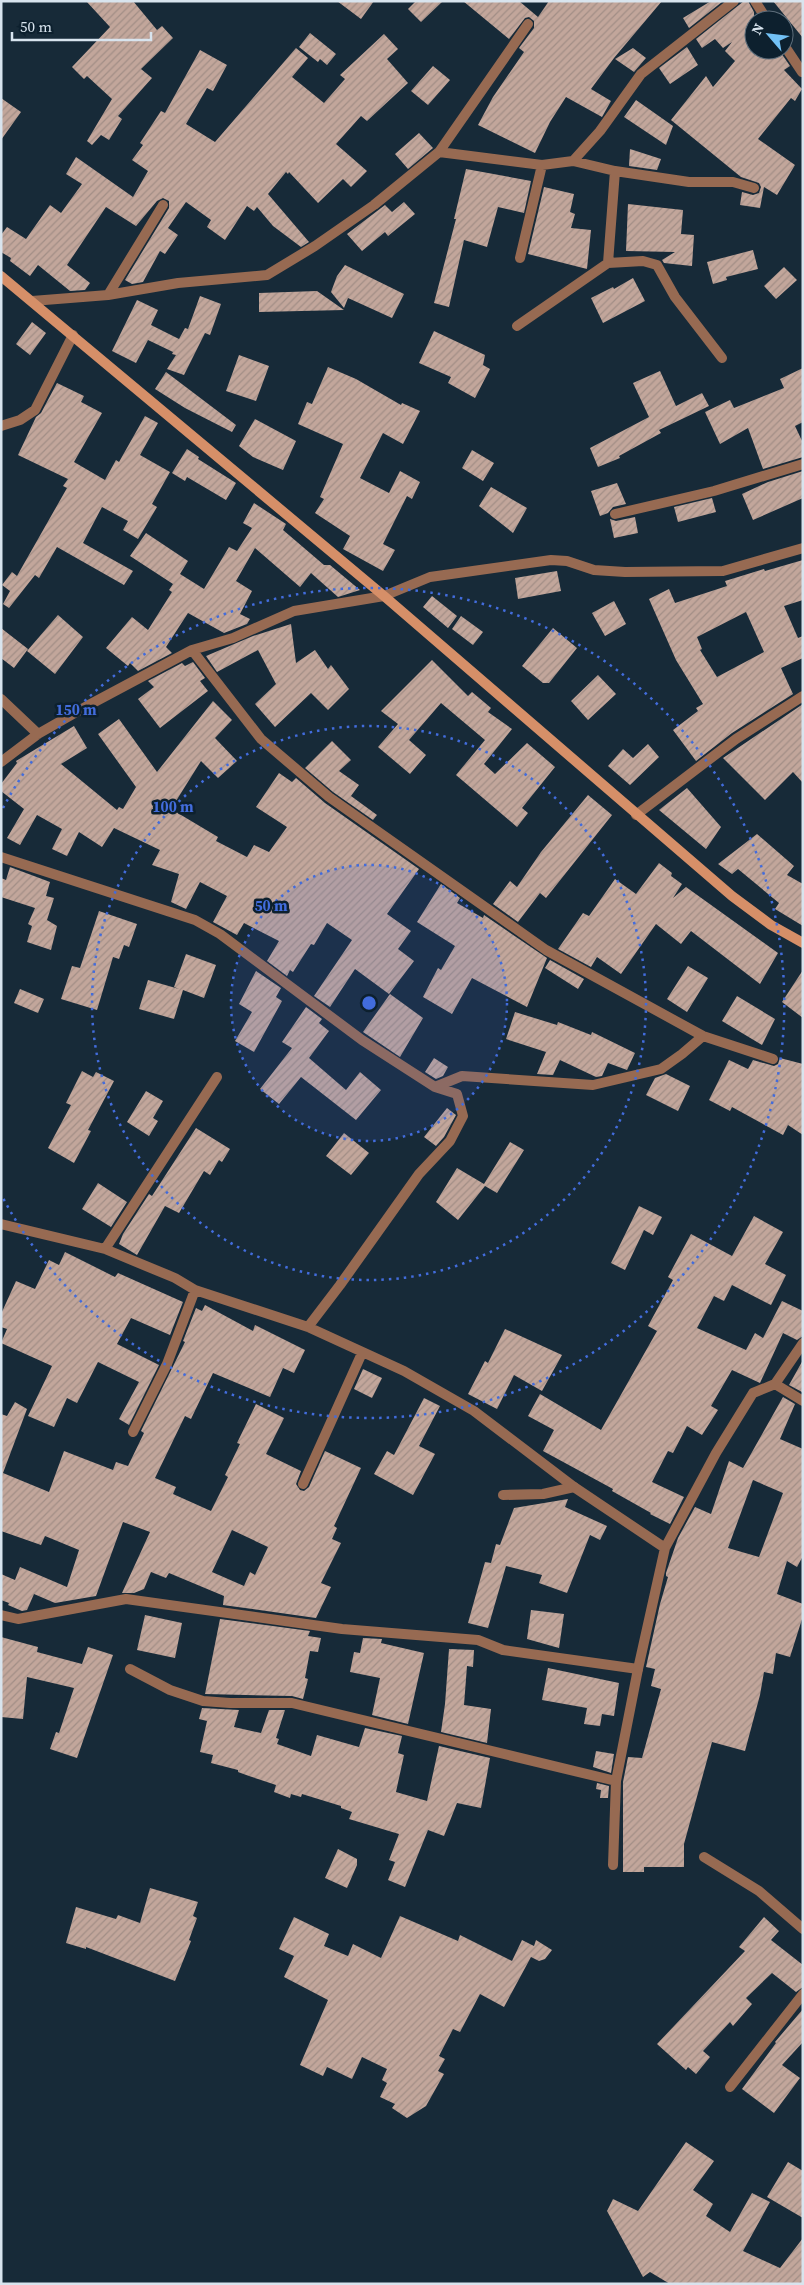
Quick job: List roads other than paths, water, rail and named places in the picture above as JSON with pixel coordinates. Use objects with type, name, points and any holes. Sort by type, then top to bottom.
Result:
[{"type":"main road","points":[[1,276],[384,596],[732,896],[771,925],[803,942]]},
{"type":"street","points":[[573,161],[600,131],[641,74],[734,1]]},
{"type":"street","points":[[32,301],[108,295],[178,283],[267,275],[315,246],[374,205],[439,152],[528,24]]},
{"type":"street","points":[[794,60],[802,72]]},
{"type":"street","points":[[439,152],[542,164],[573,161],[615,171],[689,182],[733,182],[754,188]]},
{"type":"street","points":[[520,258],[542,164]]},
{"type":"street","points":[[608,262],[615,171]]},
{"type":"street","points":[[108,295],[163,205]]},
{"type":"street","points":[[518,326],[608,262],[643,261],[657,265],[675,297],[722,358]]},
{"type":"street","points":[[1,426],[20,420],[34,410],[72,335]]},
{"type":"street","points":[[615,514],[714,491],[803,464]]},
{"type":"street","points":[[1,762],[38,734],[192,650],[233,638],[294,611],[384,596],[430,577],[551,560],[567,561],[594,570],[625,572],[723,571],[803,548]]},
{"type":"street","points":[[192,650],[261,740],[329,797],[546,950],[702,1036],[773,1059]]},
{"type":"street","points":[[636,814],[736,739],[803,696]]},
{"type":"street","points":[[1,699],[38,734]]},
{"type":"street","points":[[1,857],[195,920],[220,934],[362,1040],[435,1087],[457,1094],[463,1116],[450,1141],[418,1174],[308,1327]]},
{"type":"street","points":[[435,1087],[462,1076],[593,1085],[661,1069],[702,1036]]},
{"type":"street","points":[[105,1249],[217,1077]]},
{"type":"street","points":[[1,1224],[105,1249],[175,1278],[195,1290],[308,1327],[404,1371],[474,1411],[574,1487],[665,1548]]},
{"type":"street","points":[[133,1432],[167,1364],[195,1290]]},
{"type":"street","points":[[612,1865],[616,1781],[638,1669],[665,1548],[716,1453],[753,1393],[776,1384],[803,1342]]},
{"type":"street","points":[[303,1484],[362,1353]]},
{"type":"street","points":[[776,1384],[803,1401]]},
{"type":"street","points":[[503,1495],[543,1494],[574,1487]]},
{"type":"street","points":[[1,1615],[18,1619],[126,1599],[342,1628],[478,1640],[503,1650],[638,1669]]},
{"type":"street","points":[[130,1669],[170,1690],[203,1701],[292,1703],[616,1781]]},
{"type":"street","points":[[704,1857],[759,1891],[803,1929]]},
{"type":"street","points":[[730,2087],[803,1994]]}]
